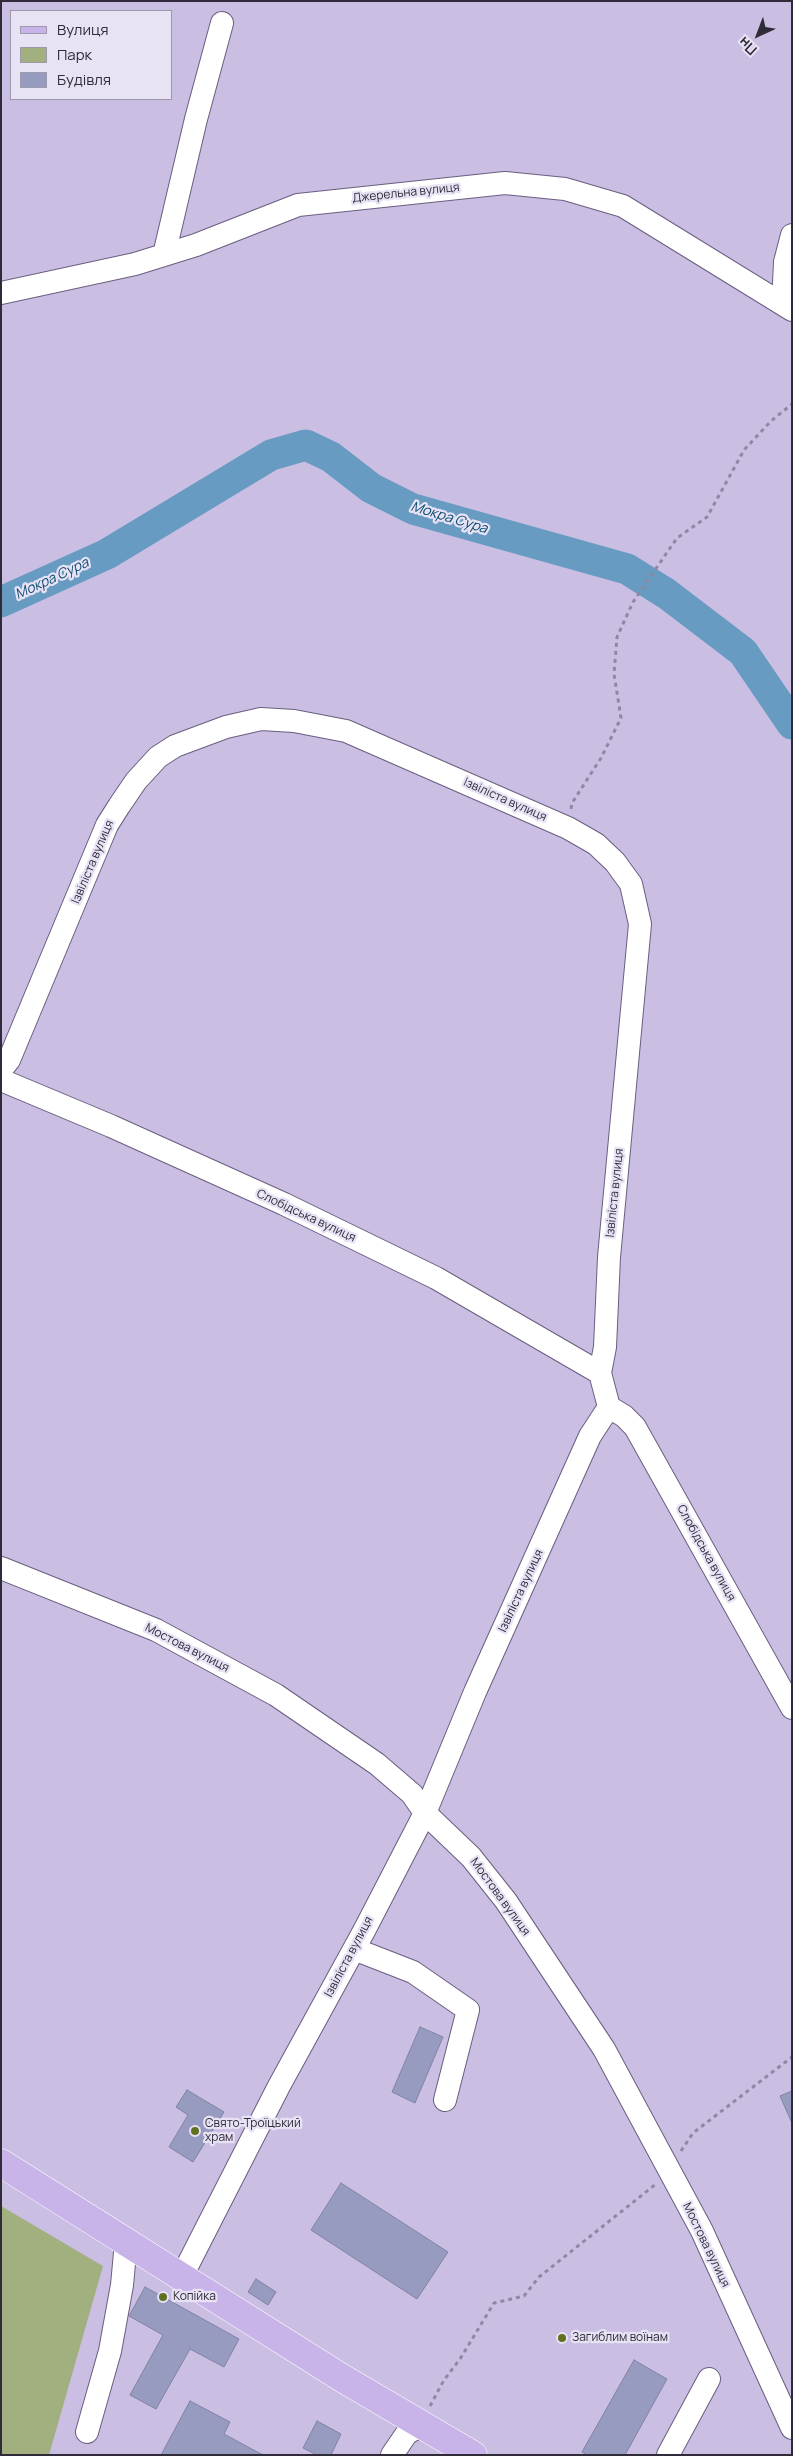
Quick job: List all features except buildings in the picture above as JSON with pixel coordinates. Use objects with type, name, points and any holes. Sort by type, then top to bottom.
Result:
[{"type":"main road","points":[[1,2163],[181,2278],[473,2455]]},
{"type":"street","points":[[164,255],[196,119],[222,23]]},
{"type":"street","name":"Джерельна вулиця","points":[[1,293],[135,264],[298,205],[505,183],[565,189],[623,206],[788,307]]},
{"type":"street","points":[[788,307],[785,262],[792,235]]},
{"type":"street","name":"Ізвіліста вулиця","points":[[1,1070],[9,1060],[107,825],[136,781],[158,757],[175,746],[226,727],[261,719],[294,721],[346,731],[568,828],[596,844],[615,862],[631,884],[640,924],[609,1257],[605,1347],[600,1373],[609,1407],[590,1436],[475,1692],[424,1813],[354,1949],[279,2086],[181,2278]]},
{"type":"street","name":"Слобідська вулиця","points":[[1,1080],[110,1126],[284,1204],[436,1278],[600,1373]]},
{"type":"street","name":"Слобідська вулиця","points":[[609,1407],[624,1416],[635,1427],[792,1708]]},
{"type":"street","name":"Мостова вулиця","points":[[1,1568],[156,1630],[276,1695],[377,1764],[412,1794],[424,1813],[471,1857],[506,1902],[604,2049],[702,2231],[792,2428]]},
{"type":"street","points":[[354,1949],[413,1972],[468,2010],[445,2100]]},
{"type":"street","points":[[87,2432],[110,2351],[122,2285],[126,2242]]},
{"type":"street","points":[[668,2455],[709,2379]]},
{"type":"street","points":[[392,2455],[407,2433],[418,2423]]},
{"type":"path","points":[[568,828],[572,803],[601,758],[620,718],[614,674],[617,637],[633,602],[677,538],[708,517],[744,450],[771,420],[792,404]]},
{"type":"path","points":[[418,2423],[427,2412],[444,2380],[460,2359],[494,2303],[524,2296],[540,2277],[662,2179],[693,2133],[792,2057]]},
{"type":"green space","points":[[1,2206],[103,2266],[49,2455],[1,2455]]},
{"type":"waterway","name":"Мокра Сура","points":[[1,602],[107,554],[271,455],[306,445],[331,457],[371,488],[413,509],[627,569],[667,594],[743,652],[792,724]]},
{"type":"place","name":"Свято-Троїцький храм","points":[[195,2131]]},
{"type":"place","name":"Копійка","points":[[163,2297]]},
{"type":"place","name":"Загиблим воїнам","points":[[562,2338]]}]
